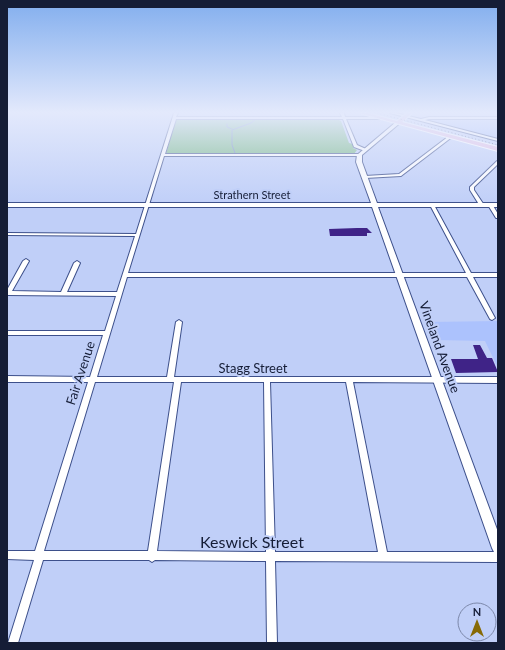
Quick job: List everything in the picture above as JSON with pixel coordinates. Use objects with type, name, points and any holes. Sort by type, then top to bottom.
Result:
[{"type":"main road","points":[[360,155],[373,143]]},
{"type":"main road","points":[[473,143],[498,150]]},
{"type":"main road","name":"Vineland Avenue","points":[[360,155],[359,162],[374,205],[498,548]]},
{"type":"main road","name":"Strathern Street","points":[[7,205],[498,205]]},
{"type":"street","name":"Fair Avenue","points":[[13,643],[40,546],[144,211],[149,205],[167,143]]},
{"type":"street","points":[[354,143],[355,146],[365,150]]},
{"type":"street","points":[[365,177],[400,175],[442,143]]},
{"type":"street","points":[[164,155],[360,155]]},
{"type":"street","points":[[482,205],[472,190],[472,187],[498,162]]},
{"type":"street","points":[[432,205],[492,318]]},
{"type":"street","points":[[490,205],[498,217]]},
{"type":"street","points":[[7,234],[137,235]]},
{"type":"street","points":[[26,261],[7,293],[119,294]]},
{"type":"street","points":[[63,294],[77,263]]},
{"type":"street","points":[[125,275],[498,274]]},
{"type":"street","points":[[152,557],[174,379],[179,322]]},
{"type":"street","points":[[7,333],[107,333]]},
{"type":"street","name":"Stagg Street","points":[[7,379],[498,380]]},
{"type":"street","points":[[267,380],[272,557],[272,643]]},
{"type":"street","points":[[349,380],[383,557]]},
{"type":"street","name":"Keswick Street","points":[[7,555],[39,554],[47,556],[152,557],[498,557]]},
{"type":"shaded area","points":[[498,321],[498,368],[485,341],[436,340],[429,322]]},
{"type":"green space","points":[[169,143],[350,143],[353,144],[353,148],[357,150],[354,154],[166,154]]},
{"type":"building","points":[[367,228],[372,233],[367,233],[367,236],[330,236],[329,229]]},
{"type":"building","points":[[473,345],[480,345],[487,358],[492,358],[498,372],[456,373],[451,359],[478,359]]},
{"type":"waterway","points":[[232,143],[235,153]]},
{"type":"railway","points":[[492,143],[498,145]]}]
